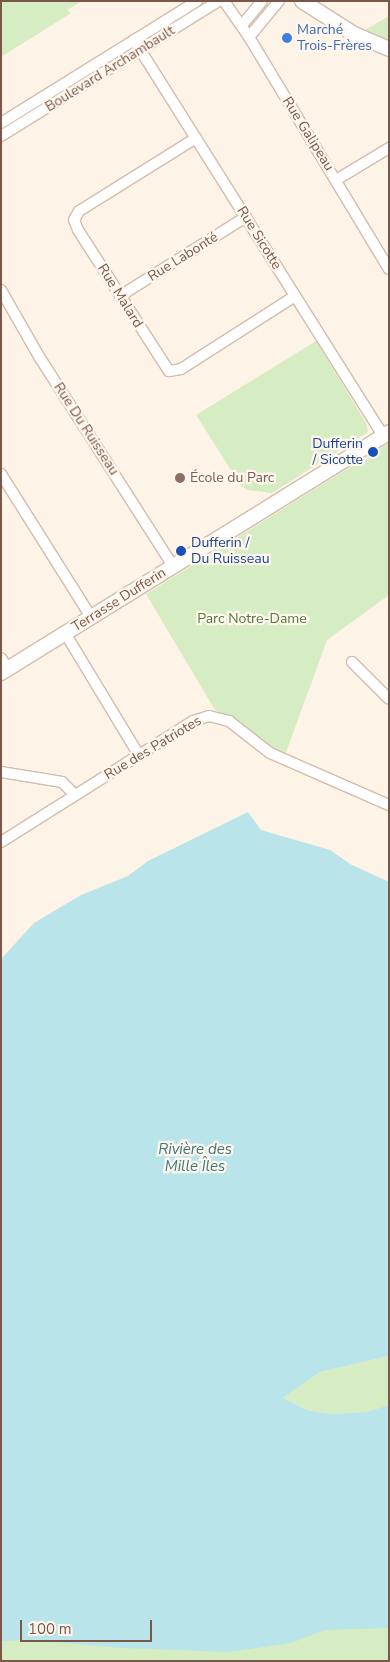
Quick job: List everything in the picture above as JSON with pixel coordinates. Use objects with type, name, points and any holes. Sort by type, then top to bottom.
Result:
[{"type":"street","name":"Boulevard Archambault","points":[[1,122],[197,1]]},
{"type":"street","name":"Boulevard Archambault","points":[[1,136],[219,1]]},
{"type":"street","name":"Rue Galipeau","points":[[224,1],[242,25],[389,269]]},
{"type":"street","points":[[242,25],[262,1]]},
{"type":"street","points":[[249,37],[279,1]]},
{"type":"street","points":[[302,1],[354,34],[389,50]]},
{"type":"street","name":"Rue Sicotte","points":[[134,40],[295,296],[386,434]]},
{"type":"street","points":[[18,112],[25,122]]},
{"type":"street","name":"Rue Malard","points":[[196,138],[76,215],[78,230],[162,364],[172,371],[295,296]]},
{"type":"street","points":[[336,180],[389,148]]},
{"type":"street","name":"Rue Labonté","points":[[120,296],[246,217]]},
{"type":"street","name":"Rue Du Ruisseau","points":[[1,290],[44,364],[173,566]]},
{"type":"street","name":"Terrasse Dufferin","points":[[3,666],[65,633],[386,434]]},
{"type":"street","points":[[1,474],[91,617]]},
{"type":"street","points":[[65,633],[139,755]]},
{"type":"street","points":[[352,662],[389,698]]},
{"type":"street","name":"Rue des Patriotes","points":[[1,842],[197,719],[219,717],[234,725],[270,753],[389,805]]},
{"type":"street","points":[[1,772],[62,782],[75,795]]},
{"type":"green space","points":[[1,1],[82,1],[67,10],[71,13],[1,57]]},
{"type":"green space","points":[[389,16],[389,42],[363,31]]},
{"type":"green space","points":[[316,341],[366,423],[368,432],[272,493],[248,490],[241,486],[196,415]]},
{"type":"green space","name":"Parc Notre-Dame","points":[[389,443],[389,595],[327,640],[285,755],[271,748],[232,718],[215,710],[146,594]]},
{"type":"green space","points":[[389,1356],[389,1405],[366,1412],[331,1414],[307,1410],[283,1398],[320,1372]]},
{"type":"green space","points":[[389,1612],[389,1661],[1,1661],[1,1629]]},
{"type":"water","name":"Rivière des Mille Îles","points":[[248,812],[261,830],[330,850],[350,864],[389,882],[389,1356],[320,1372],[283,1398],[307,1410],[331,1414],[366,1412],[389,1405],[389,1628],[325,1630],[291,1643],[228,1652],[123,1648],[30,1640],[1,1641],[1,959],[34,923],[81,895],[128,876],[148,861]]},
{"type":"place","name":"Marché Trois-Frères","points":[[287,38]]},
{"type":"place","name":"Dufferin / Sicotte","points":[[373,452]]},
{"type":"place","name":"École du Parc","points":[[180,478]]},
{"type":"place","name":"Dufferin / Du Ruisseau","points":[[181,551]]}]
